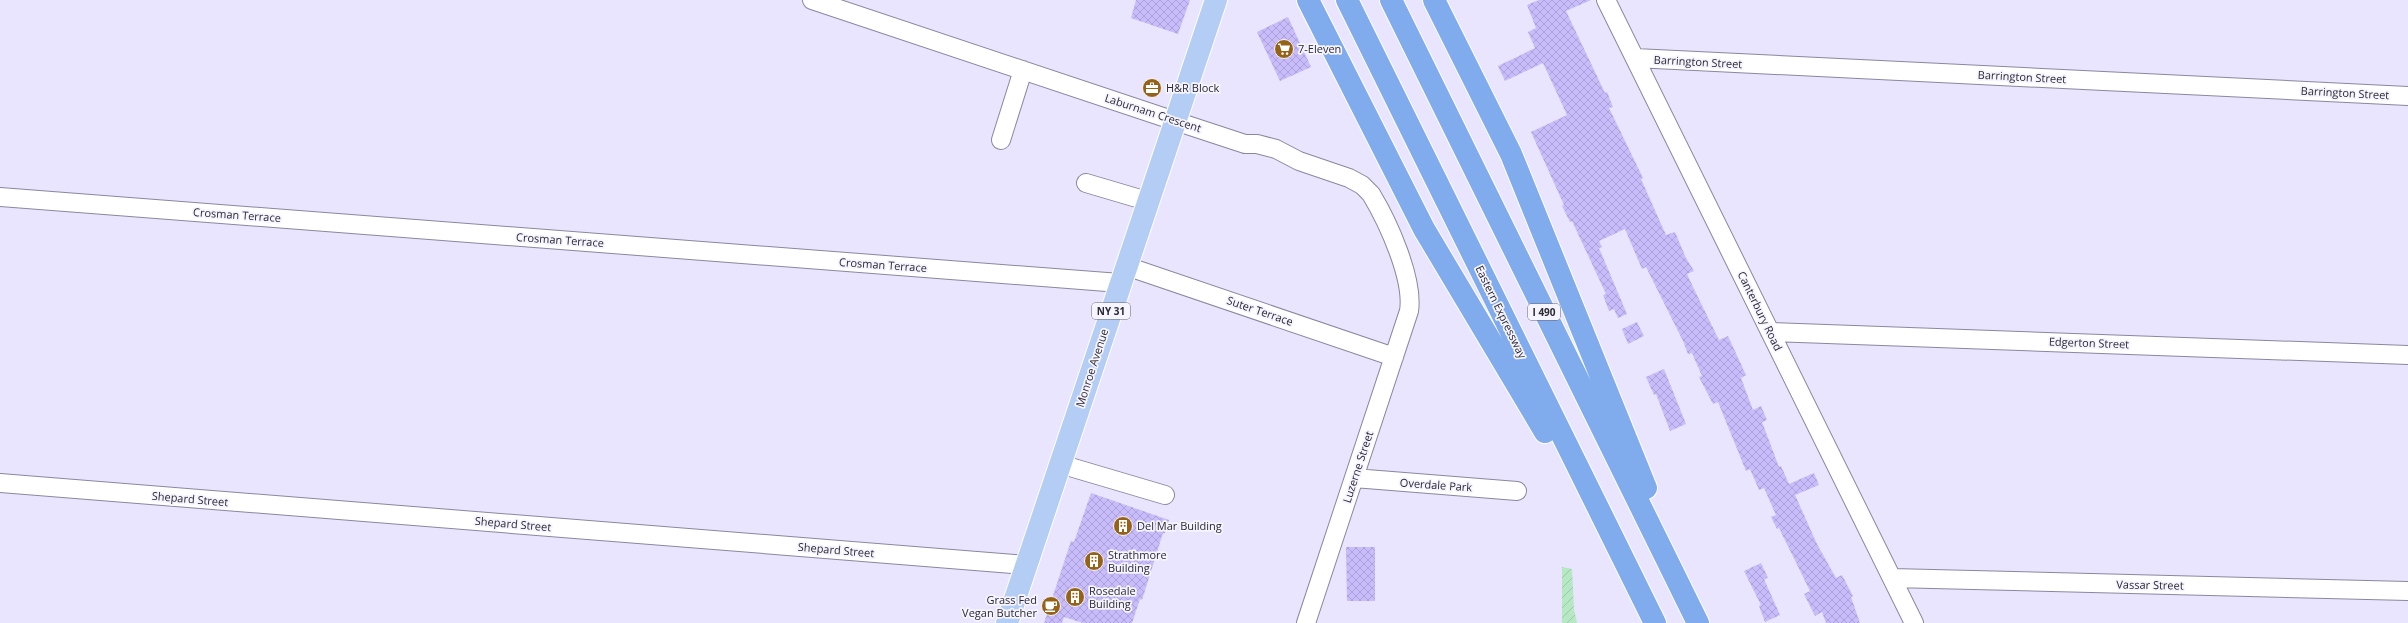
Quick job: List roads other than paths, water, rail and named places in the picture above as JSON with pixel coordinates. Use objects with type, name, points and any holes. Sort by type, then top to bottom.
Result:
[{"type":"highway","points":[[1308,0],[1386,157],[1424,229],[1630,572]]},
{"type":"highway","name":"Eastern Expressway","points":[[1347,0],[1655,623]]},
{"type":"highway","name":"I 490","points":[[1391,0],[1699,623]]},
{"type":"highway","points":[[1434,0],[1517,167],[1699,623]]},
{"type":"main road","name":"Monroe Avenue","points":[[1007,623],[1216,0]]},
{"type":"street","name":"Laburnam Crescent","points":[[812,0],[1245,144],[1258,144],[1276,149],[1299,161],[1350,178],[1367,189],[1375,201],[1407,276],[1410,292],[1409,311]]},
{"type":"street","name":"Canterbury Road","points":[[1606,0],[1914,623]]},
{"type":"street","name":"Barrington Street","points":[[1635,58],[2408,96]]},
{"type":"street","points":[[1000,140],[1022,70]]},
{"type":"street","points":[[1086,183],[1148,201]]},
{"type":"street","name":"Crosman Terrace","points":[[0,197],[1123,275]]},
{"type":"street","name":"Suter Terrace","points":[[1123,275],[1394,357]]},
{"type":"street","name":"Luzerne Street","points":[[1306,623],[1409,311]]},
{"type":"street","name":"Edgerton Street","points":[[1770,332],[2408,355]]},
{"type":"street","points":[[1060,464],[1166,495]]},
{"type":"street","name":"Overdale Park","points":[[1354,478],[1517,491]]},
{"type":"street","name":"Shepard Street","points":[[0,484],[1026,565]]},
{"type":"street","name":"Vassar Street","points":[[1892,578],[2408,591]]},
{"type":"place","name":"7-Eleven","points":[[1284,49]]},
{"type":"place","name":"H&R Block","points":[[1152,88]]},
{"type":"place","name":"Del Mar Building","points":[[1123,526]]},
{"type":"place","name":"Strathmore Building","points":[[1094,561]]},
{"type":"place","name":"Rosedale Building","points":[[1075,597]]},
{"type":"place","name":"Grass Fed Vegan Butcher","points":[[1051,606]]}]
